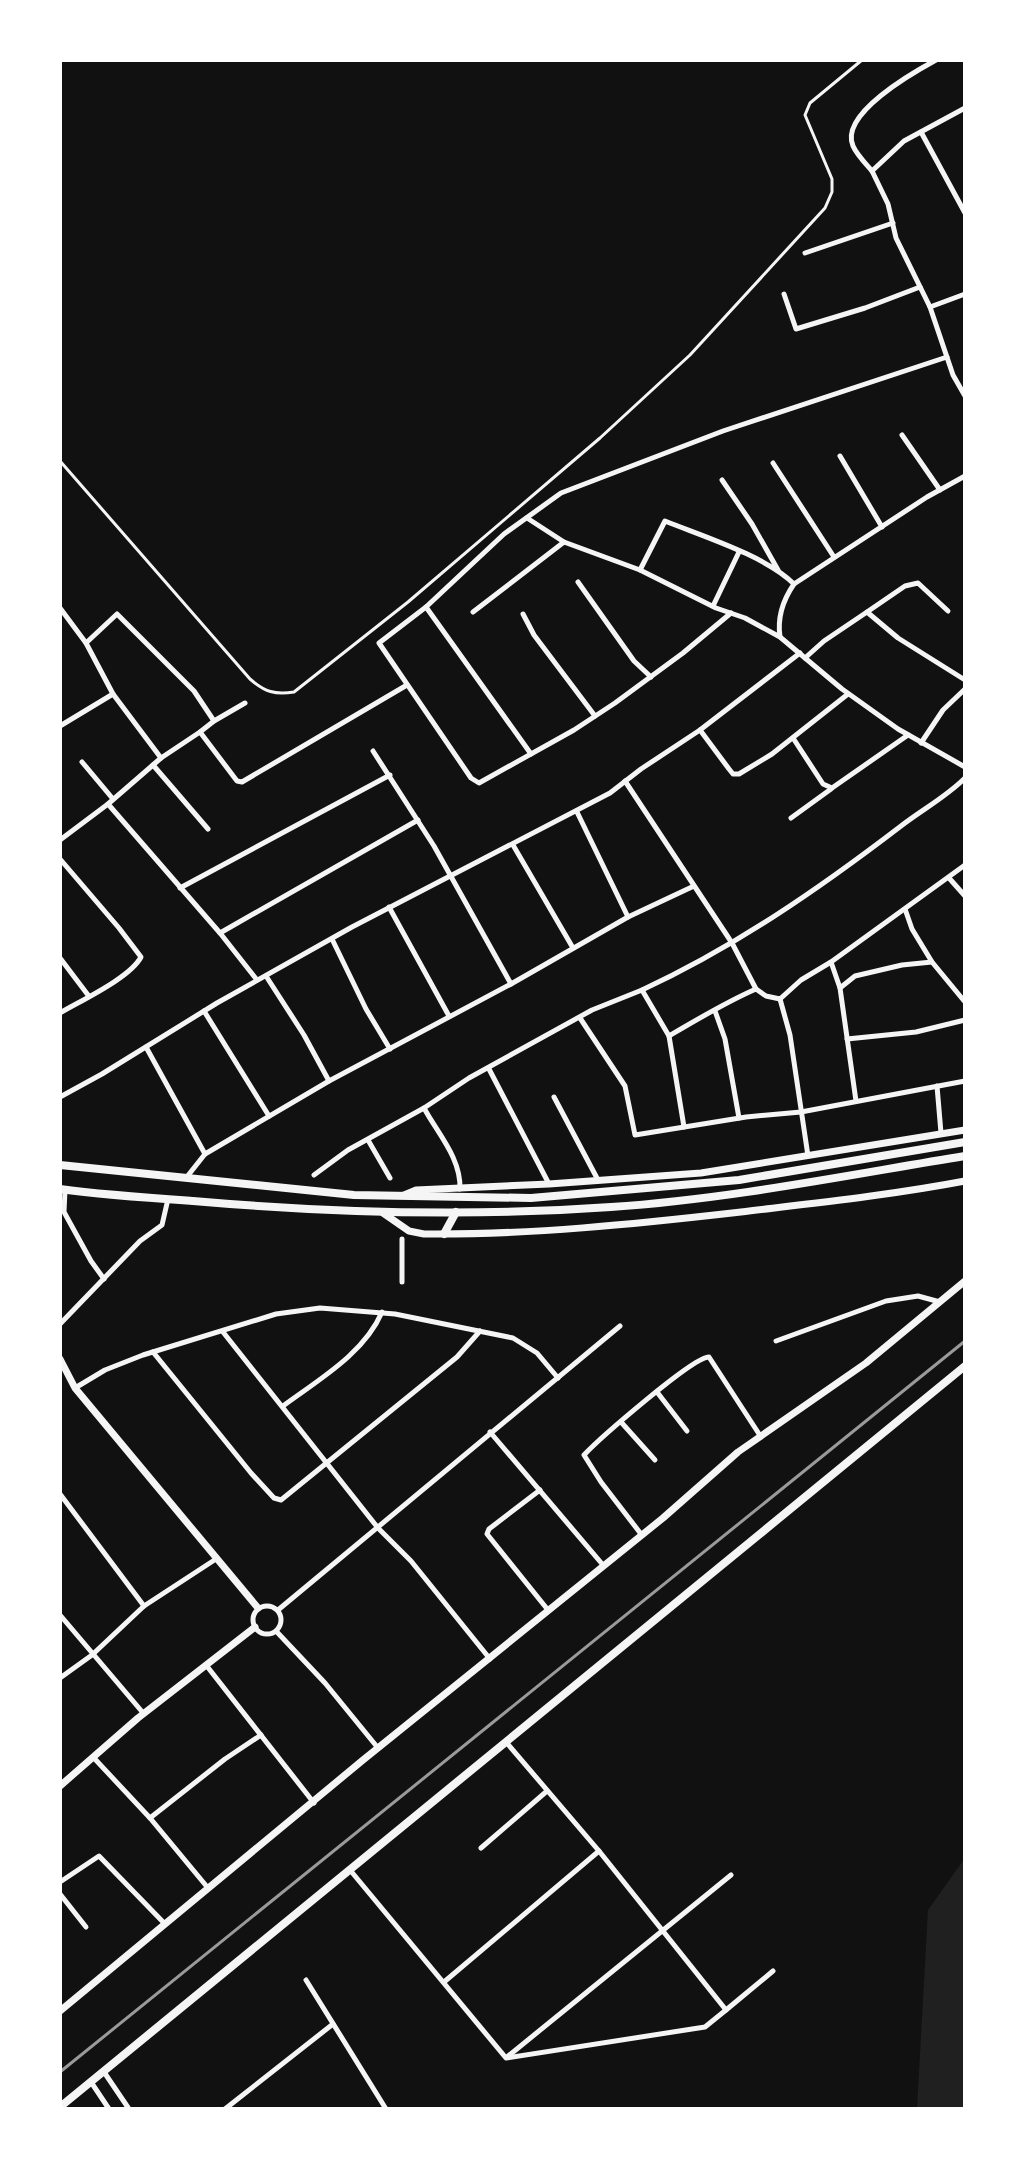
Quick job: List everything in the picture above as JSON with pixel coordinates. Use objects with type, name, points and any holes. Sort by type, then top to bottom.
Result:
[{"type":"main road","points":[[60,1165],[303,1191],[531,1198],[739,1180],[965,1142]]},
{"type":"main road","points":[[62,1189],[297,1210],[383,1213],[526,1211],[687,1200],[965,1156]]},
{"type":"main road","points":[[444,1234],[456,1212]]},
{"type":"main road","points":[[60,2107],[965,1366]]},
{"type":"street","points":[[936,60],[883,92],[852,131],[852,144],[872,171],[888,204],[896,238],[930,307],[947,357],[965,396]]},
{"type":"street","points":[[872,171],[904,141],[965,108]]},
{"type":"street","points":[[921,132],[965,213]]},
{"type":"street","points":[[805,253],[893,223]]},
{"type":"street","points":[[784,294],[796,329],[920,287]]},
{"type":"street","points":[[930,307],[965,294]]},
{"type":"street","points":[[731,613],[651,677],[595,716],[486,782],[474,782],[379,643],[426,607],[504,534],[561,493],[723,431],[947,357]]},
{"type":"street","points":[[902,435],[940,490]]},
{"type":"street","points":[[840,456],[882,527]]},
{"type":"street","points":[[773,463],[834,557]]},
{"type":"street","points":[[780,637],[781,611],[785,597],[794,584],[965,476]]},
{"type":"street","points":[[722,480],[778,570]]},
{"type":"street","points":[[527,518],[564,542],[640,570],[780,637],[848,694],[908,735],[965,767]]},
{"type":"street","points":[[640,570],[665,521],[778,570],[794,584]]},
{"type":"street","points":[[473,612],[564,542]]},
{"type":"street","points":[[713,606],[739,552]]},
{"type":"street","points":[[578,582],[634,661],[651,677]]},
{"type":"street","points":[[60,1097],[257,980],[389,907],[610,793],[905,586],[918,583],[948,611]]},
{"type":"street","points":[[426,607],[531,754]]},
{"type":"street","points":[[60,608],[86,643],[113,694],[161,758]]},
{"type":"street","points":[[867,612],[898,638],[965,680]]},
{"type":"street","points":[[86,643],[117,614],[194,691],[214,721]]},
{"type":"street","points":[[523,614],[534,635],[595,716]]},
{"type":"street","points":[[200,732],[237,781],[242,782],[407,685]]},
{"type":"street","points":[[921,743],[943,710],[965,689]]},
{"type":"street","points":[[60,726],[113,694]]},
{"type":"street","points":[[700,730],[733,774],[744,772],[848,694]]},
{"type":"street","points":[[60,839],[108,804],[161,758],[245,703]]},
{"type":"street","points":[[791,818],[908,735]]},
{"type":"street","points":[[793,738],[823,784],[832,788]]},
{"type":"street","points":[[373,751],[451,874],[511,984]]},
{"type":"street","points":[[82,762],[113,799]]},
{"type":"street","points":[[153,765],[208,829]]},
{"type":"street","points":[[180,888],[390,775]]},
{"type":"street","points":[[314,1175],[332,1160],[424,1108],[469,1078],[580,1018],[732,943],[814,890],[949,794],[965,778]]},
{"type":"street","points":[[625,781],[732,943],[756,989],[766,996],[780,999]]},
{"type":"street","points":[[108,804],[257,980]]},
{"type":"street","points":[[577,812],[628,917]]},
{"type":"street","points":[[220,933],[418,820]]},
{"type":"street","points":[[513,845],[573,948]]},
{"type":"street","points":[[60,859],[141,957],[136,965],[60,1013]]},
{"type":"street","points":[[780,999],[801,980],[831,962],[965,865]]},
{"type":"street","points":[[949,878],[965,896]]},
{"type":"street","points":[[184,1179],[205,1154],[329,1081],[511,984],[628,917],[694,886]]},
{"type":"street","points":[[389,907],[449,1016]]},
{"type":"street","points":[[905,909],[912,929],[932,962],[965,1002]]},
{"type":"street","points":[[332,939],[366,1009],[390,1049]]},
{"type":"street","points":[[60,958],[88,995]]},
{"type":"street","points":[[831,962],[840,988],[856,1101]]},
{"type":"street","points":[[840,988],[855,976],[902,965],[932,962]]},
{"type":"street","points":[[266,976],[329,1081]]},
{"type":"street","points":[[669,1036],[729,1000],[756,989]]},
{"type":"street","points":[[642,990],[669,1036],[684,1127]]},
{"type":"street","points":[[780,999],[790,1035],[808,1157]]},
{"type":"street","points":[[204,1011],[269,1116]]},
{"type":"street","points":[[715,1011],[725,1039],[739,1118]]},
{"type":"street","points":[[580,1018],[625,1086],[635,1135],[739,1118],[801,1112],[965,1081]]},
{"type":"street","points":[[847,1039],[916,1032],[965,1020]]},
{"type":"street","points":[[146,1047],[205,1154]]},
{"type":"street","points":[[489,1069],[549,1184]]},
{"type":"street","points":[[937,1086],[941,1133]]},
{"type":"street","points":[[554,1097],[598,1180]]},
{"type":"street","points":[[424,1108],[451,1151],[461,1178],[460,1198]]},
{"type":"street","points":[[402,1196],[416,1190],[701,1173],[965,1130]]},
{"type":"street","points":[[368,1140],[390,1178]]},
{"type":"street","points":[[383,1213],[409,1231],[444,1234],[521,1232],[671,1220],[850,1199],[965,1181]]},
{"type":"street","points":[[62,1189],[64,1212],[104,1279]]},
{"type":"street","points":[[60,1324],[140,1241],[162,1225],[168,1199]]},
{"type":"street","points":[[402,1239],[402,1282]]},
{"type":"street","points":[[60,2011],[663,1518],[738,1452],[866,1363],[965,1281]]},
{"type":"street","points":[[776,1341],[897,1299],[918,1296],[941,1302]]},
{"type":"street","points":[[75,1388],[105,1370],[153,1352],[276,1314],[320,1308],[382,1312],[513,1338],[537,1353],[558,1378]]},
{"type":"street","points":[[283,1406],[352,1354],[376,1326],[382,1312]]},
{"type":"street","points":[[278,1610],[620,1326]]},
{"type":"street","points":[[153,1352],[274,1498],[281,1500],[457,1357],[481,1330]]},
{"type":"street","points":[[223,1332],[378,1528],[411,1561],[490,1659]]},
{"type":"street","points":[[641,1534],[584,1457],[657,1392],[701,1357],[709,1357],[761,1437]]},
{"type":"street","points":[[61,1363],[75,1388],[258,1608]]},
{"type":"street","points":[[657,1392],[687,1431]]},
{"type":"street","points":[[621,1422],[655,1460]]},
{"type":"street","points":[[490,1432],[604,1566]]},
{"type":"street","points":[[540,1490],[489,1529],[487,1534],[548,1610]]},
{"type":"street","points":[[60,1494],[144,1606]]},
{"type":"street","points":[[60,1678],[92,1655],[144,1606],[216,1559]]},
{"type":"street","points":[[270,1605],[278,1610],[282,1619],[276,1631],[267,1634],[255,1627],[253,1618],[258,1608],[270,1605]]},
{"type":"street","points":[[60,1615],[144,1714]]},
{"type":"street","points":[[60,1786],[144,1714],[255,1627]]},
{"type":"street","points":[[276,1631],[325,1683],[378,1748]]},
{"type":"street","points":[[206,1665],[314,1803]]},
{"type":"street","points":[[150,1818],[261,1735]]},
{"type":"street","points":[[506,1742],[599,1851],[726,2010]]},
{"type":"street","points":[[93,1757],[150,1818],[208,1888]]},
{"type":"street","points":[[481,1848],[547,1791]]},
{"type":"street","points":[[443,1982],[599,1851]]},
{"type":"street","points":[[60,1882],[99,1856],[165,1924]]},
{"type":"street","points":[[350,1869],[506,2058]]},
{"type":"street","points":[[506,2058],[731,1875]]},
{"type":"street","points":[[60,1894],[86,1927]]},
{"type":"street","points":[[506,2058],[705,2027],[773,1971]]},
{"type":"street","points":[[306,1980],[386,2109]]},
{"type":"street","points":[[225,2109],[333,2024]]},
{"type":"street","points":[[104,2071],[129,2109]]},
{"type":"street","points":[[91,2082],[109,2109]]},
{"type":"lane","points":[[60,461],[250,679],[271,693],[294,692],[456,562],[600,438],[690,355],[825,208],[832,192],[832,179],[805,115],[810,103],[862,60]]},
{"type":"shaded area","points":[[965,1858],[965,2109],[917,2109],[928,1910]]},
{"type":"railway","points":[[60,2072],[965,1341]]}]
